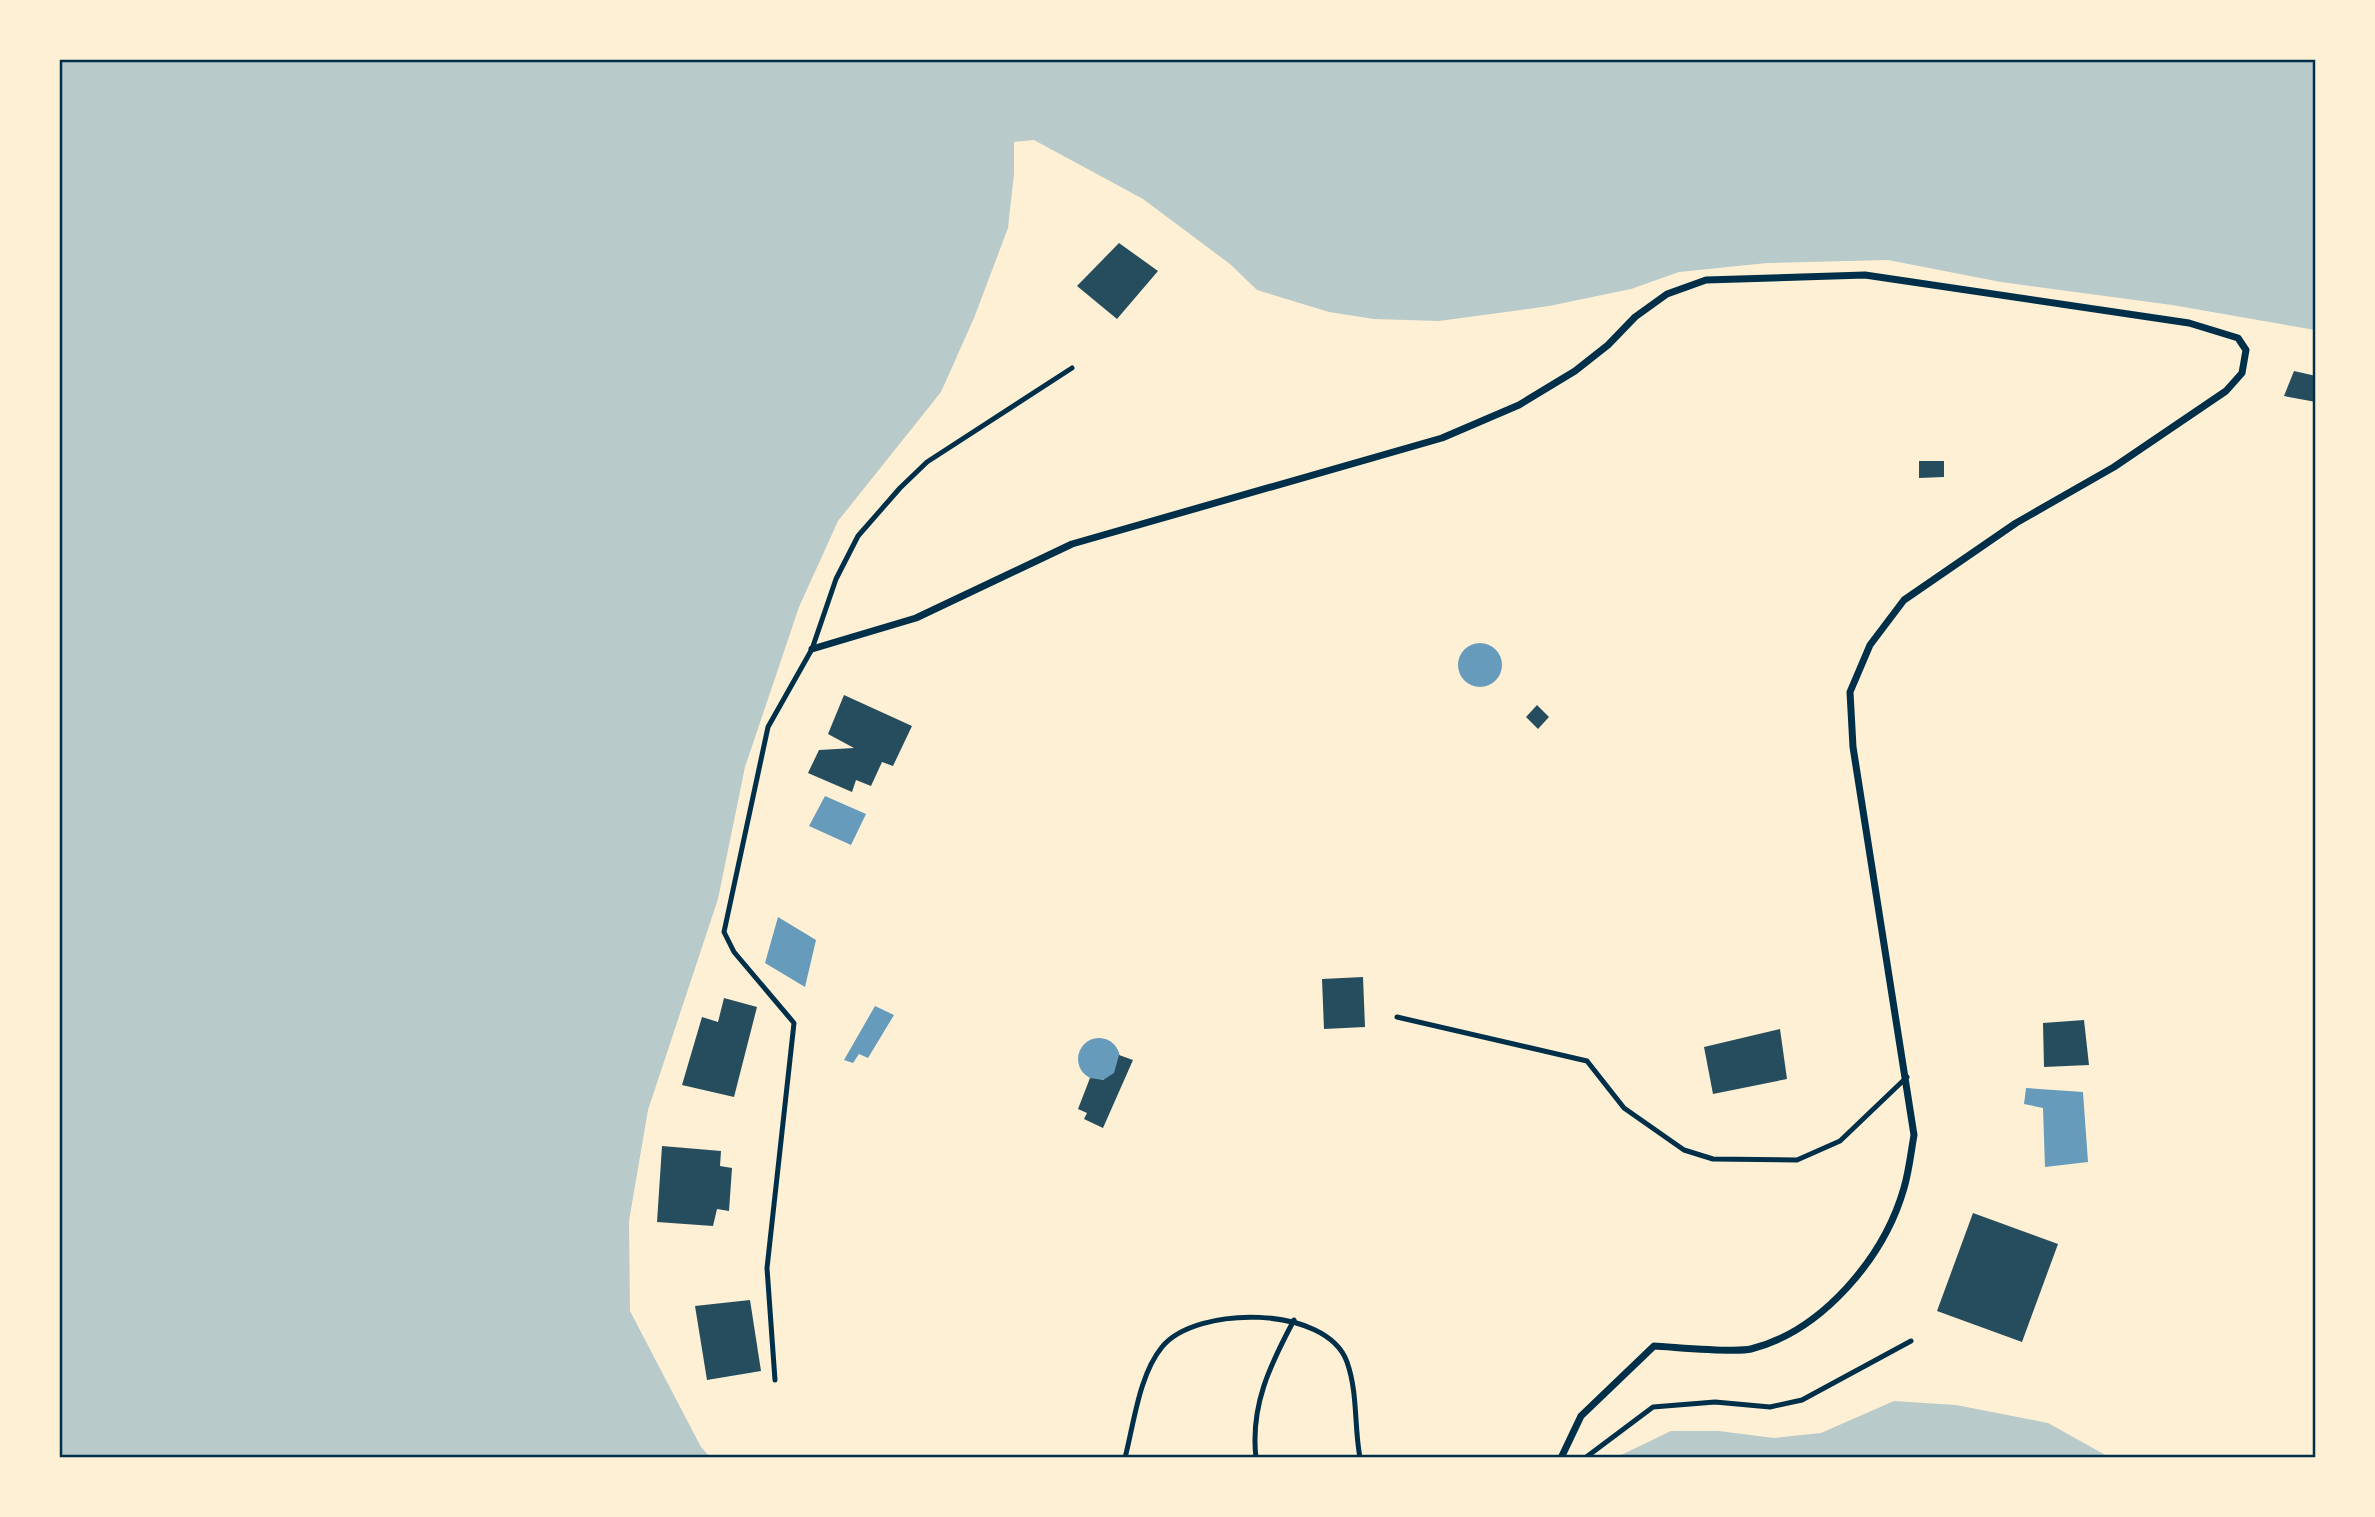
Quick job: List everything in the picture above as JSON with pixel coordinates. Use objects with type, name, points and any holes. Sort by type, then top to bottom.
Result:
[{"type":"street","points":[[812,649],[916,618],[1072,544],[1442,438],[1519,405],[1575,372],[1608,345],[1635,317],[1667,294],[1706,279],[1865,275],[2189,323],[2238,338],[2246,349],[2242,373],[2226,391],[2114,467],[2016,523],[1904,600],[1870,645],[1850,692],[1853,747],[1914,1135],[1904,1189],[1875,1253],[1844,1292],[1808,1323],[1749,1350],[1654,1346],[1581,1416],[1561,1458]]},
{"type":"lane","points":[[775,1380],[767,1268],[794,1023],[734,952],[724,932],[768,727],[812,649],[836,579],[858,536],[900,488],[928,463],[1072,368]]},
{"type":"lane","points":[[1397,1017],[1587,1061],[1624,1108],[1685,1150],[1713,1159],[1797,1160],[1840,1141],[1907,1077]]},
{"type":"lane","points":[[1125,1458],[1153,1362],[1164,1344],[1192,1328],[1220,1319],[1294,1320],[1328,1338],[1347,1360],[1360,1458]]},
{"type":"lane","points":[[1256,1458],[1253,1431],[1259,1396],[1294,1320]]},
{"type":"lane","points":[[1585,1458],[1653,1407],[1715,1402],[1770,1407],[1802,1400],[1911,1341]]},
{"type":"shaded area","points":[[60,60],[2315,60],[2315,330],[2172,305],[2001,282],[1888,260],[1767,263],[1679,272],[1631,289],[1549,306],[1439,321],[1374,319],[1329,312],[1257,290],[1230,264],[1143,199],[1034,140],[1014,142],[1014,174],[1008,228],[974,318],[941,392],[838,521],[799,607],[745,767],[718,899],[648,1110],[629,1221],[630,1311],[701,1447],[710,1457],[60,1457]]},
{"type":"shaded area","points":[[1894,1401],[1956,1405],[2048,1423],[2109,1457],[1617,1457],[1671,1431],[1719,1431],[1774,1438],[1821,1433]]},
{"type":"water","points":[[1480,643],[1496,649],[1502,665],[1496,681],[1480,687],[1464,681],[1458,665],[1464,649]]},
{"type":"water","points":[[825,796],[866,814],[851,845],[809,826]]},
{"type":"water","points":[[778,917],[816,940],[805,987],[765,963]]},
{"type":"water","points":[[875,1006],[894,1015],[868,1058],[859,1054],[853,1063],[844,1060]]},
{"type":"water","points":[[1099,1038],[1114,1044],[1120,1059],[1114,1074],[1099,1080],[1084,1074],[1078,1059],[1084,1044]]},
{"type":"water","points":[[2026,1088],[2083,1092],[2088,1162],[2045,1167],[2043,1108],[2024,1104]]},
{"type":"building","points":[[1119,243],[1158,271],[1117,319],[1077,286]]},
{"type":"building","points":[[2294,371],[2316,376],[2316,402],[2284,396]]},
{"type":"building","points":[[1919,461],[1944,461],[1944,477],[1919,478]]},
{"type":"building","points":[[844,695],[912,726],[893,766],[882,762],[871,786],[856,780],[852,792],[808,773],[819,750],[854,748],[828,734]]},
{"type":"building","points":[[1537,705],[1549,717],[1538,729],[1526,717]]},
{"type":"building","points":[[1363,977],[1365,1027],[1324,1029],[1322,979]]},
{"type":"building","points":[[724,998],[757,1007],[734,1097],[682,1085],[702,1017],[718,1022]]},
{"type":"building","points":[[2084,1020],[2089,1065],[2044,1067],[2043,1023]]},
{"type":"building","points":[[1780,1029],[1787,1079],[1713,1094],[1704,1047]]},
{"type":"building","points":[[1119,1055],[1133,1060],[1103,1128],[1084,1119],[1087,1113],[1078,1109],[1090,1078],[1103,1080],[1114,1073]]},
{"type":"building","points":[[662,1146],[721,1151],[720,1166],[732,1168],[729,1211],[717,1209],[713,1226],[657,1222]]},
{"type":"building","points":[[1973,1213],[2058,1244],[2022,1342],[1937,1311]]},
{"type":"building","points":[[750,1300],[761,1371],[707,1380],[695,1306]]}]
